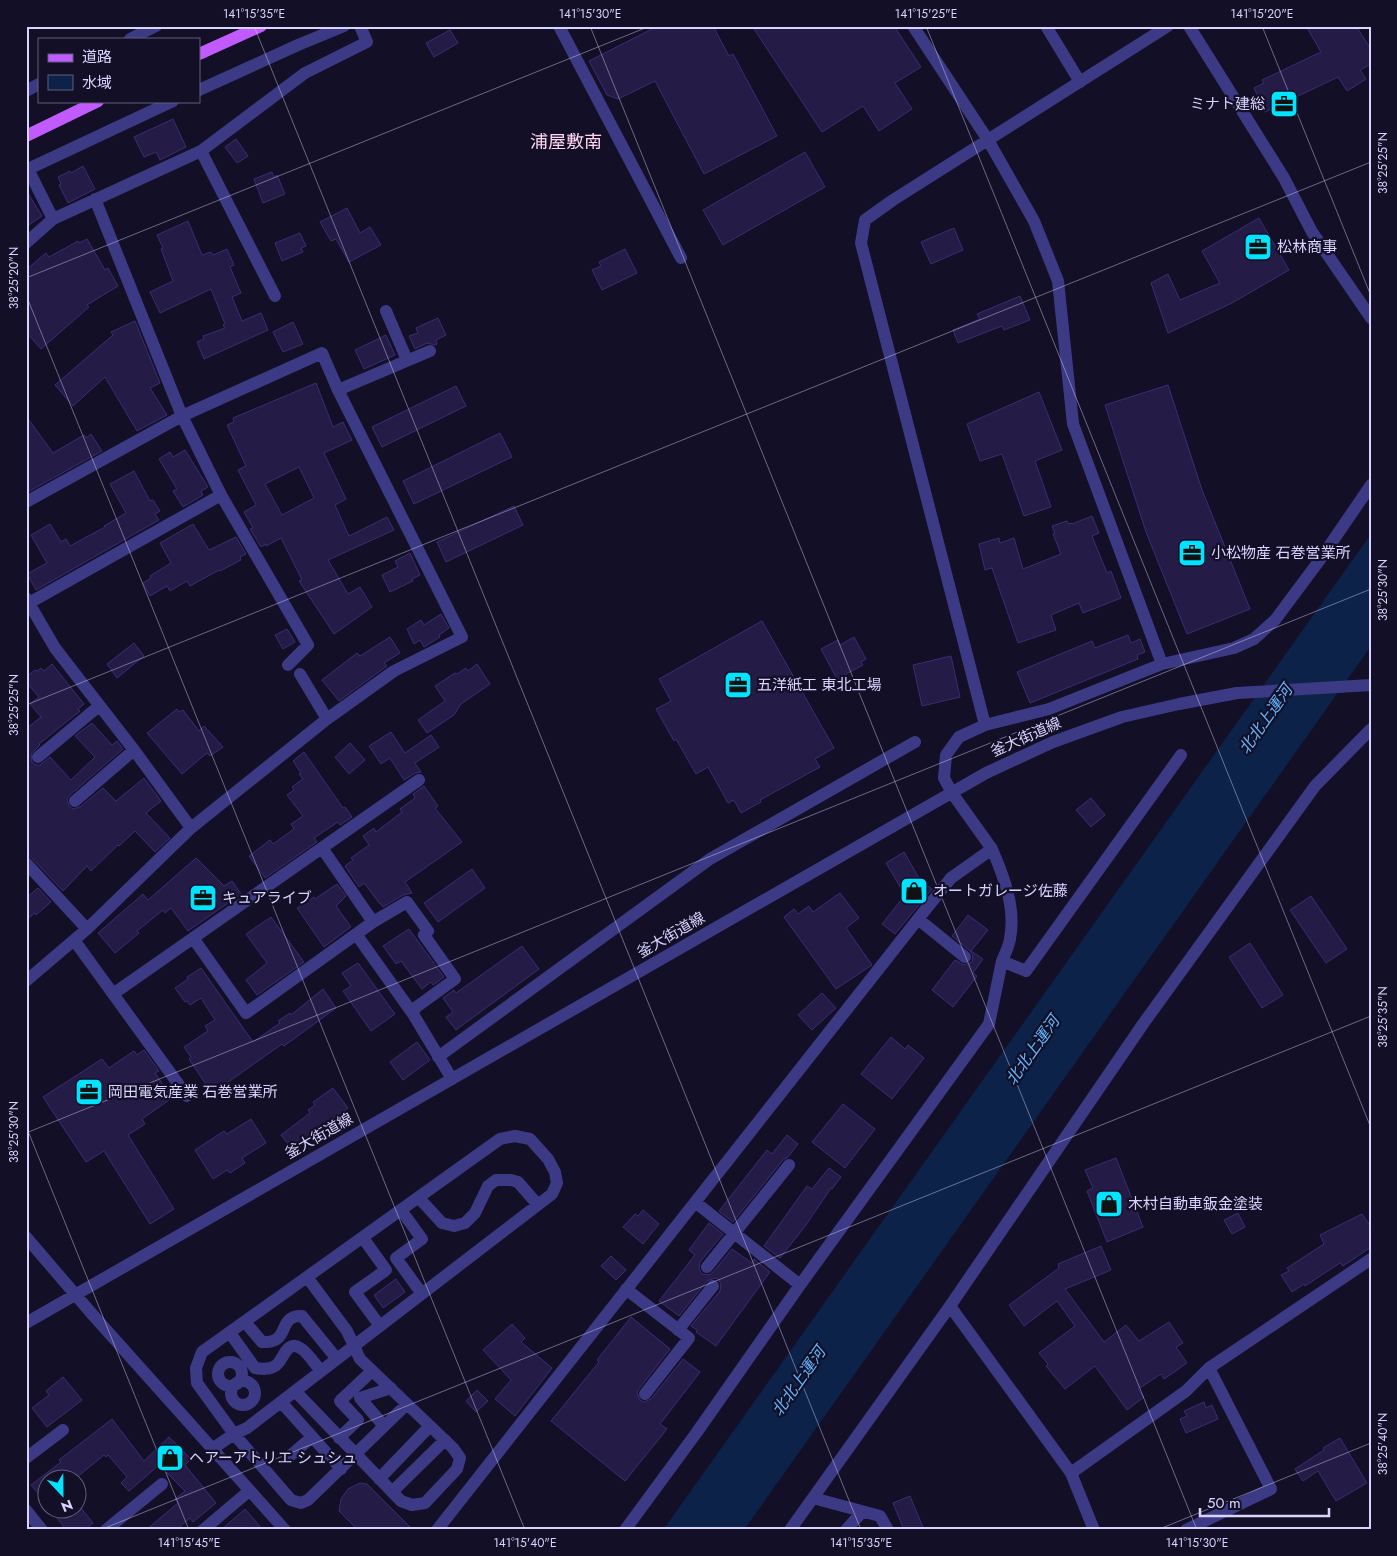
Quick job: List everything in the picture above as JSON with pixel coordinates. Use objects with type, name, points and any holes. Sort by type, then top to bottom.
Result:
[{"type":"main road","points":[[200,54],[262,26]]},
{"type":"main road","points":[[26,136],[96,102]]},
{"type":"street","points":[[132,38],[156,26]]},
{"type":"street","points":[[200,90],[344,26]]},
{"type":"street","points":[[26,243],[53,219],[200,151],[306,73],[367,42],[360,26]]},
{"type":"street","points":[[559,26],[681,258]]},
{"type":"street","points":[[913,26],[988,140],[1034,221],[1058,281],[1073,424],[1162,664]]},
{"type":"street","points":[[1046,26],[1080,82]]},
{"type":"street","points":[[985,725],[862,242],[865,220],[892,200],[1168,26]]},
{"type":"street","points":[[1189,26],[1284,178],[1312,232],[1371,318]]},
{"type":"street","points":[[26,90],[38,84]]},
{"type":"street","points":[[53,219],[27,170],[171,102]]},
{"type":"street","points":[[200,151],[274,296]]},
{"type":"street","points":[[95,199],[182,416],[221,496],[308,645],[288,664]]},
{"type":"street","points":[[386,311],[408,360]]},
{"type":"street","points":[[338,390],[430,352]]},
{"type":"street","points":[[26,502],[182,416],[322,353],[338,390],[462,637],[394,671],[328,719],[191,828],[87,929],[26,981]]},
{"type":"street","points":[[625,1530],[989,1024],[1002,961],[1010,939],[1009,898],[1003,876],[992,849],[952,793],[944,778],[946,755],[959,737],[985,725],[1049,709],[1162,664],[1234,648],[1254,638],[1275,620],[1319,561],[1371,485]]},
{"type":"street","points":[[191,828],[134,750],[55,648],[28,601],[221,496]]},
{"type":"street","points":[[300,674],[328,719]]},
{"type":"street","name":"釜大街道線","points":[[26,1323],[986,773],[1053,742],[1087,729],[1131,715],[1179,704],[1237,693],[1371,685]]},
{"type":"street","points":[[38,757],[99,706]]},
{"type":"street","points":[[790,1530],[950,1306],[1144,1024],[1315,786],[1371,729]]},
{"type":"street","points":[[438,1057],[710,859],[915,742]]},
{"type":"street","points":[[75,801],[134,750]]},
{"type":"street","points":[[1002,961],[1026,971],[1181,755]]},
{"type":"street","points":[[112,994],[419,780]]},
{"type":"street","points":[[322,848],[373,922]]},
{"type":"street","points":[[437,1530],[951,878],[992,849]]},
{"type":"street","points":[[26,863],[87,929]]},
{"type":"street","points":[[193,938],[246,1013],[373,922],[407,902],[428,931],[424,934],[455,979],[415,1008],[413,1014]]},
{"type":"street","points":[[918,919],[965,957]]},
{"type":"street","points":[[356,934],[413,1014],[452,1079]]},
{"type":"street","points":[[74,940],[187,1096]]},
{"type":"street","points":[[212,1449],[234,1434],[247,1428],[552,1194],[557,1183],[555,1172],[548,1159],[530,1139],[515,1136],[500,1139],[202,1352],[196,1368],[197,1383],[218,1414],[234,1434],[291,1500],[301,1502],[308,1500],[407,1404]]},
{"type":"street","points":[[707,1267],[789,1165]]},
{"type":"street","points":[[419,1198],[442,1223],[454,1226],[465,1223],[475,1213],[488,1186],[496,1180],[518,1182],[538,1205]]},
{"type":"street","points":[[695,1202],[800,1285]]},
{"type":"street","points":[[401,1210],[422,1239],[396,1258],[422,1294]]},
{"type":"street","points":[[363,1238],[386,1270],[355,1292],[380,1326]]},
{"type":"street","points":[[27,1241],[285,1530]]},
{"type":"street","points":[[1071,1474],[1186,1391],[1209,1368],[1371,1259]]},
{"type":"street","points":[[295,1391],[400,1501],[412,1505],[425,1503],[456,1468],[460,1458],[445,1440],[360,1359],[347,1331],[307,1277]]},
{"type":"street","points":[[678,1330],[713,1286]]},
{"type":"street","points":[[626,1289],[689,1338],[645,1394]]},
{"type":"street","points":[[950,1306],[1071,1474],[1094,1530]]},
{"type":"street","points":[[245,1322],[262,1342],[272,1343],[282,1334],[284,1325],[290,1319],[302,1316],[337,1359]]},
{"type":"street","points":[[230,1333],[255,1368],[265,1369],[274,1367],[279,1363],[283,1352],[294,1346],[300,1348],[321,1372]]},
{"type":"street","points":[[211,1346],[224,1364],[218,1372],[221,1382],[231,1386],[237,1383],[242,1382],[252,1385],[255,1395],[253,1400],[244,1405],[235,1401],[231,1392],[237,1383]]},
{"type":"street","points":[[1186,1530],[1271,1489],[1209,1368]]},
{"type":"street","points":[[339,1438],[358,1420],[340,1401],[372,1371]]},
{"type":"street","points":[[384,1426],[360,1398],[391,1388]]},
{"type":"street","points":[[218,1414],[235,1401]]},
{"type":"street","points":[[281,1402],[341,1468]]},
{"type":"street","points":[[378,1478],[430,1426]]},
{"type":"street","points":[[26,1458],[63,1430]]},
{"type":"street","points":[[290,1455],[312,1436]]},
{"type":"street","points":[[392,1492],[445,1440]]},
{"type":"street","points":[[106,1530],[162,1484]]},
{"type":"street","points":[[203,1530],[250,1491]]},
{"type":"street","points":[[813,1498],[880,1516],[888,1530]]},
{"type":"street","points":[[26,1510],[42,1530]]},
{"type":"street","points":[[846,1530],[862,1512]]},
{"type":"water","name":"北北上運河","points":[[1371,534],[1371,646],[744,1530],[663,1530]]},
{"type":"building","points":[[658,26],[713,26],[729,56],[733,54],[777,136],[704,174],[655,81],[618,99],[607,95],[589,61]]},
{"type":"building","points":[[752,26],[894,26],[921,67],[895,83],[912,109],[879,131],[863,106],[822,132]]},
{"type":"building","points":[[1306,26],[1356,26],[1371,49],[1371,64],[1360,70],[1366,79],[1347,91],[1338,77],[1265,112],[1254,88],[1264,83],[1262,80],[1321,52]]},
{"type":"building","points":[[450,30],[458,43],[434,57],[426,43]]},
{"type":"building","points":[[173,119],[186,147],[160,160],[156,152],[144,157],[134,137]]},
{"type":"building","points":[[236,139],[248,156],[237,163],[225,147]]},
{"type":"building","points":[[805,152],[825,187],[723,245],[703,210]]},
{"type":"building","points":[[83,166],[95,189],[68,203],[59,185],[61,184],[58,177],[70,171],[71,173]]},
{"type":"building","points":[[272,172],[274,177],[277,175],[285,194],[263,203],[254,179]]},
{"type":"building","points":[[26,190],[42,216],[26,227]]},
{"type":"building","points":[[347,208],[360,233],[370,227],[381,245],[349,262],[336,239],[331,241],[320,222]]},
{"type":"building","points":[[1259,218],[1289,270],[1232,303],[1168,333],[1151,283],[1168,274],[1180,300],[1220,283],[1202,251]]},
{"type":"building","points":[[188,221],[202,255],[211,252],[213,255],[227,249],[234,265],[230,267],[241,293],[232,297],[242,321],[261,313],[268,330],[204,359],[197,342],[204,339],[203,336],[225,328],[211,289],[160,313],[150,292],[173,281],[157,235]]},
{"type":"building","points":[[954,228],[963,250],[931,264],[921,242]]},
{"type":"building","points":[[300,233],[306,246],[301,248],[303,252],[282,261],[275,243]]},
{"type":"building","points":[[87,239],[105,270],[108,268],[118,286],[87,305],[89,307],[41,349],[26,332],[26,270],[46,253],[49,257],[78,241],[79,243]]},
{"type":"building","points":[[625,249],[637,273],[602,290],[592,270],[601,266],[599,262]]},
{"type":"building","points":[[1020,296],[1030,320],[1004,330],[1002,326],[958,343],[953,330],[980,319],[977,314]]},
{"type":"building","points":[[438,318],[446,335],[436,340],[437,344],[435,345],[427,343],[415,349],[409,336],[418,333],[416,328]]},
{"type":"building","points":[[135,321],[160,383],[150,388],[167,415],[137,431],[105,377],[73,406],[55,385],[113,335],[111,332]]},
{"type":"building","points":[[293,322],[303,344],[283,352],[273,332]]},
{"type":"building","points":[[386,335],[395,355],[364,369],[355,350]]},
{"type":"building","points":[[316,383],[333,427],[343,422],[352,440],[324,453],[346,499],[335,505],[349,536],[387,517],[394,530],[328,560],[348,594],[360,587],[372,607],[334,634],[299,581],[302,580],[281,538],[261,547],[250,529],[253,528],[244,512],[256,505],[238,470],[246,466],[227,425],[234,422],[233,418]],"holes":[[[299,467],[314,498],[282,515],[265,484]]]},
{"type":"building","points":[[1168,385],[1202,490],[1250,609],[1187,634],[1146,532],[1105,405]]},
{"type":"building","points":[[456,386],[466,406],[382,447],[372,427]]},
{"type":"building","points":[[1039,392],[1062,450],[1035,461],[1051,507],[1024,516],[1002,454],[980,461],[967,424]]},
{"type":"building","points":[[26,416],[53,453],[84,435],[86,438],[91,434],[102,451],[26,493]]},
{"type":"building","points":[[500,433],[512,457],[414,504],[403,481]]},
{"type":"building","points":[[185,450],[208,487],[201,491],[203,495],[183,507],[173,491],[177,489],[159,459],[170,452],[173,457]]},
{"type":"building","points":[[134,471],[150,501],[153,500],[160,511],[155,514],[159,520],[36,590],[27,574],[47,563],[31,535],[50,524],[61,542],[66,539],[70,546],[105,527],[126,513],[110,484]]},
{"type":"building","points":[[514,506],[523,525],[446,562],[437,542]]},
{"type":"building","points":[[1092,516],[1099,533],[1092,536],[1107,573],[1111,571],[1121,598],[1083,613],[1079,603],[1051,615],[1056,630],[1018,643],[992,568],[985,570],[979,544],[999,538],[1000,543],[1014,538],[1023,569],[1061,554],[1052,526],[1067,521],[1068,524],[1072,524]]},
{"type":"building","points":[[193,524],[209,550],[236,537],[246,554],[240,557],[241,560],[190,586],[187,581],[170,591],[167,586],[150,596],[143,583],[151,578],[150,576],[171,563],[160,543]]},
{"type":"building","points":[[410,553],[420,575],[412,579],[413,581],[390,592],[382,575],[398,567],[395,561]]},
{"type":"building","points":[[441,614],[449,628],[439,635],[440,637],[424,647],[420,640],[414,644],[407,629],[421,620],[424,625]]},
{"type":"building","points":[[762,621],[834,748],[815,759],[820,767],[760,800],[761,802],[741,813],[734,800],[728,803],[708,767],[696,774],[676,739],[674,741],[656,709],[671,701],[659,679]]},
{"type":"building","points":[[287,629],[295,642],[283,649],[275,635]]},
{"type":"building","points":[[1128,635],[1131,643],[1140,639],[1145,652],[1137,655],[1138,659],[1030,703],[1017,672],[1092,641],[1095,648]]},
{"type":"building","points":[[390,637],[400,653],[384,663],[387,666],[339,701],[322,680],[357,653],[360,656]]},
{"type":"building","points":[[854,637],[866,659],[861,662],[863,665],[837,679],[821,649],[838,640],[840,645]]},
{"type":"building","points":[[134,643],[144,656],[117,678],[107,664]]},
{"type":"building","points":[[951,656],[960,697],[922,706],[913,665]]},
{"type":"building","points":[[52,664],[84,704],[78,709],[80,711],[39,744],[31,754],[32,762],[40,765],[50,757],[71,780],[95,757],[75,736],[92,723],[112,745],[117,741],[123,749],[70,795],[67,799],[69,806],[73,809],[80,807],[103,788],[116,801],[144,778],[161,801],[146,813],[170,838],[155,852],[135,831],[91,871],[87,866],[63,891],[26,852],[26,729],[41,717],[30,704],[39,697],[26,682],[26,677],[41,668],[44,671]]},
{"type":"building","points":[[477,664],[490,684],[461,704],[454,715],[427,733],[418,720],[445,701],[435,686],[455,673],[457,674],[466,668],[468,671]]},
{"type":"building","points":[[177,709],[179,712],[183,710],[199,731],[204,726],[223,747],[210,756],[207,753],[182,774],[147,733]]},
{"type":"building","points":[[391,732],[405,753],[431,735],[439,747],[415,763],[421,772],[415,773],[404,780],[390,758],[381,764],[369,746]]},
{"type":"building","points":[[350,743],[365,760],[349,774],[335,757]]},
{"type":"building","points":[[304,752],[343,808],[345,807],[352,817],[340,825],[338,822],[314,838],[317,842],[265,878],[249,856],[270,840],[273,844],[294,829],[291,824],[303,816],[287,795],[294,790],[292,787],[303,779],[293,761]]},
{"type":"building","points":[[424,786],[438,806],[435,808],[462,842],[405,882],[412,893],[403,895],[383,907],[364,883],[359,887],[345,866],[353,860],[351,858],[369,845],[363,836],[374,828],[376,832],[402,812],[400,809],[415,798],[413,794]]},
{"type":"building","points":[[1091,798],[1105,815],[1091,827],[1076,810]]},
{"type":"building","points":[[904,852],[920,880],[932,889],[895,934],[882,924],[905,895],[886,863]]},
{"type":"building","points":[[196,858],[224,886],[232,881],[241,894],[188,931],[171,908],[165,913],[163,910],[137,931],[139,933],[115,953],[98,933],[143,894],[148,900]]},
{"type":"building","points":[[472,869],[485,888],[438,922],[424,903]]},
{"type":"building","points":[[337,884],[346,896],[336,906],[351,927],[324,947],[297,908],[314,897],[315,899]]},
{"type":"building","points":[[38,888],[51,902],[36,915],[35,913],[26,920],[26,898]]},
{"type":"building","points":[[840,893],[859,918],[846,928],[872,965],[836,989],[784,917],[794,909],[798,914],[809,906],[813,912]]},
{"type":"building","points":[[1311,896],[1347,949],[1326,963],[1290,910]]},
{"type":"building","points":[[968,915],[988,930],[971,951],[983,959],[973,973],[977,976],[953,1007],[932,990],[955,960],[964,965],[972,962],[973,955],[970,951],[952,936]]},
{"type":"building","points":[[271,917],[304,962],[257,995],[246,980],[267,963],[246,934]]},
{"type":"building","points":[[409,929],[444,977],[433,985],[431,982],[422,989],[401,961],[396,964],[383,946]]},
{"type":"building","points":[[1250,943],[1283,995],[1262,1008],[1229,957]]},
{"type":"building","points":[[522,946],[539,969],[456,1030],[446,1017],[453,1012],[443,998],[454,990],[456,993]]},
{"type":"building","points":[[358,963],[395,1014],[371,1031],[343,991],[351,986],[342,973]]},
{"type":"building","points":[[201,968],[253,1042],[280,1023],[278,1021],[290,1013],[291,1015],[323,989],[336,1008],[284,1046],[282,1044],[211,1092],[189,1059],[191,1057],[184,1047],[208,1031],[205,1026],[215,1020],[201,998],[190,1005],[187,1001],[185,1002],[175,988]]},
{"type":"building","points":[[822,993],[836,1008],[812,1030],[798,1015]]},
{"type":"building","points":[[891,1037],[905,1049],[908,1045],[924,1058],[892,1099],[861,1074]]},
{"type":"building","points":[[417,1042],[430,1060],[403,1080],[390,1062]]},
{"type":"building","points":[[144,1050],[159,1071],[155,1073],[172,1098],[142,1119],[145,1124],[128,1135],[174,1209],[150,1224],[104,1151],[86,1162],[43,1097],[102,1059],[109,1068],[134,1051],[137,1055]]},
{"type":"building","points":[[333,1088],[348,1108],[291,1148],[281,1135],[310,1113],[308,1110],[315,1105],[313,1102]]},
{"type":"building","points":[[843,1104],[875,1129],[845,1168],[812,1142]]},
{"type":"building","points":[[251,1119],[266,1143],[242,1158],[245,1163],[230,1173],[227,1170],[213,1179],[195,1150],[224,1131],[227,1134]]},
{"type":"building","points":[[787,1135],[798,1144],[733,1222],[719,1211],[767,1150],[772,1154]]},
{"type":"building","points":[[1116,1158],[1143,1227],[1107,1242],[1087,1191],[1093,1188],[1085,1170]]},
{"type":"building","points":[[829,1168],[841,1177],[780,1258],[764,1246],[807,1186],[812,1189]]},
{"type":"building","points":[[643,1210],[659,1224],[643,1244],[623,1227],[635,1214],[638,1216]]},
{"type":"building","points":[[1238,1213],[1245,1227],[1232,1234],[1224,1220]]},
{"type":"building","points":[[1362,1214],[1371,1227],[1371,1247],[1343,1266],[1340,1263],[1305,1286],[1304,1284],[1292,1292],[1281,1275],[1289,1271],[1287,1268],[1324,1244],[1320,1235]]},
{"type":"building","points":[[709,1223],[723,1234],[700,1262],[699,1269],[702,1274],[709,1275],[713,1272],[732,1249],[752,1263],[754,1259],[770,1272],[716,1346],[696,1332],[697,1330],[691,1326],[720,1291],[721,1284],[718,1279],[714,1278],[707,1281],[679,1316],[659,1301],[695,1255],[689,1250]]},
{"type":"building","points":[[1101,1246],[1111,1270],[1065,1289],[1104,1342],[1126,1325],[1139,1341],[1169,1322],[1183,1343],[1176,1347],[1187,1363],[1164,1379],[1161,1374],[1138,1389],[1144,1397],[1127,1410],[1095,1366],[1065,1389],[1046,1366],[1048,1364],[1039,1353],[1075,1326],[1057,1301],[1024,1326],[1009,1305],[1059,1268],[1058,1264]]},
{"type":"building","points":[[611,1256],[626,1270],[616,1280],[601,1266]]},
{"type":"building","points":[[396,1279],[405,1292],[383,1308],[374,1295]]},
{"type":"building","points":[[631,1317],[670,1349],[639,1389],[637,1393],[640,1400],[644,1402],[651,1399],[683,1359],[700,1372],[660,1424],[667,1429],[625,1481],[551,1421],[599,1362],[597,1360]]},
{"type":"building","points":[[512,1324],[525,1338],[521,1342],[552,1368],[515,1416],[495,1399],[511,1380],[483,1350]]},
{"type":"building","points":[[63,1377],[82,1400],[47,1427],[32,1408],[49,1395],[46,1391]]},
{"type":"building","points":[[477,1390],[488,1401],[476,1412],[466,1401]]},
{"type":"building","points":[[1204,1402],[1206,1408],[1212,1405],[1218,1419],[1186,1433],[1180,1419],[1187,1416],[1184,1411]]},
{"type":"building","points":[[112,1419],[144,1461],[169,1437],[191,1459],[185,1465],[216,1503],[193,1522],[190,1518],[176,1530],[146,1530],[178,1503],[175,1499],[185,1491],[159,1465],[129,1491],[121,1483],[127,1477],[108,1455],[106,1457],[104,1455],[88,1468],[53,1468],[61,1462],[59,1460]]},
{"type":"building","points":[[1340,1438],[1367,1483],[1336,1501],[1318,1471],[1303,1481],[1295,1469]]},
{"type":"building","points":[[38,1480],[38,1493],[31,1485]]},
{"type":"building","points":[[360,1483],[367,1484],[413,1530],[358,1530],[339,1511],[341,1499],[348,1489]]},
{"type":"building","points":[[910,1496],[924,1530],[904,1530],[893,1503]]},
{"type":"building","points":[[245,1509],[263,1530],[221,1530]]},
{"type":"building","points":[[88,1517],[93,1523],[85,1530],[66,1530],[57,1518]]},
{"type":"place","name":"ミナト建総","points":[[1284,104]]},
{"type":"place","name":"松林商事","points":[[1258,247]]},
{"type":"place","name":"小松物産 石巻営業所","points":[[1192,553]]},
{"type":"place","name":"五洋紙工 東北工場","points":[[738,685]]},
{"type":"place","name":"オートガレージ佐藤","points":[[914,891]]},
{"type":"place","name":"キュアライブ","points":[[203,898]]},
{"type":"place","name":"岡田電気産業 石巻営業所","points":[[89,1092]]},
{"type":"place","name":"木村自動車鈑金塗装","points":[[1109,1204]]},
{"type":"place","name":"ヘアーアトリエ シュシュ","points":[[170,1458]]},
{"type":"district","name":"浦屋敷南","points":[[566,142]]}]
